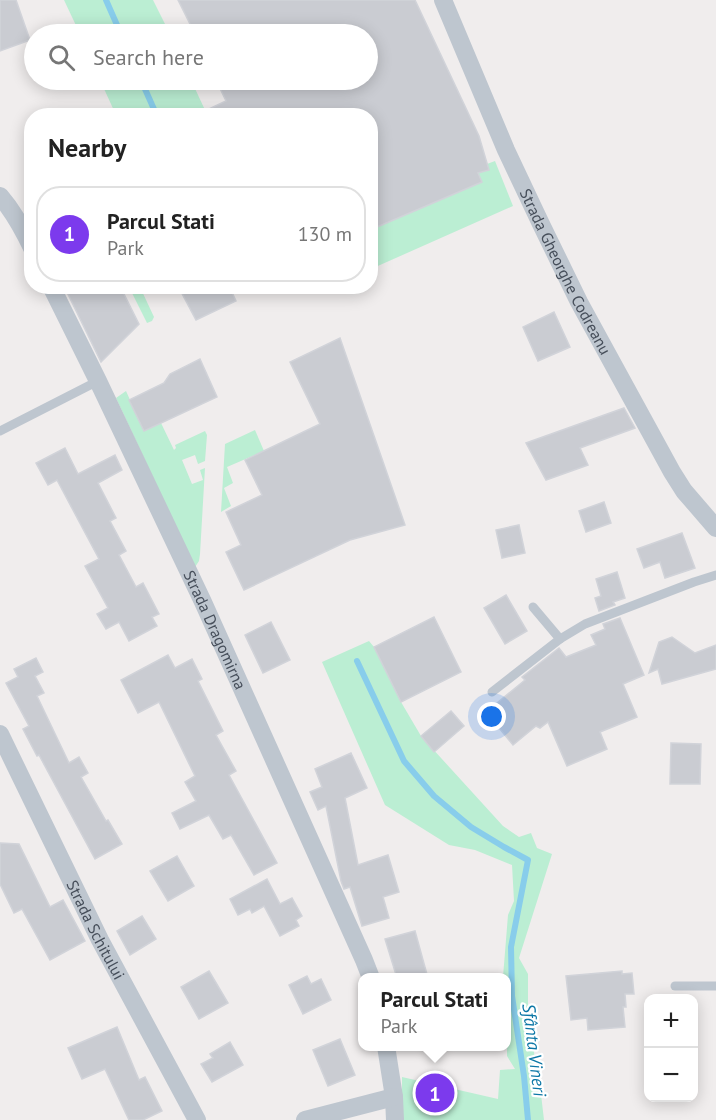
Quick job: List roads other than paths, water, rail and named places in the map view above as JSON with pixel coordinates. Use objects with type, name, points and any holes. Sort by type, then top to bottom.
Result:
[{"type":"street","name":"Strada Gheorghe Codreanu","points":[[443,0],[506,150],[579,302],[672,472],[684,491],[716,528]]},
{"type":"street","points":[[0,196],[24,233]]},
{"type":"street","name":"Strada Dragomirna","points":[[55,294],[203,602],[369,973]]},
{"type":"street","name":"Strada Schitului","points":[[0,734],[100,940],[197,1120]]},
{"type":"street","points":[[387,1051],[395,1120]]},
{"type":"street","points":[[305,1120],[394,1097]]},
{"type":"lane","points":[[0,431],[98,381]]},
{"type":"lane","points":[[492,692],[560,639],[585,624],[694,582],[716,576]]},
{"type":"lane","points":[[533,607],[560,639]]},
{"type":"lane","points":[[675,986],[716,986]]},
{"type":"waterway","name":"Sfânta Vineri","points":[[106,0],[117,24]]},
{"type":"waterway","name":"Sfânta Vineri","points":[[145,90],[153,108]]},
{"type":"waterway","name":"Sfânta Vineri","points":[[357,661],[404,761],[434,796],[471,827],[528,860],[511,947],[512,996],[528,1120]]},
{"type":"place","name":"Parcul Stati","points":[[435,1093]]}]
